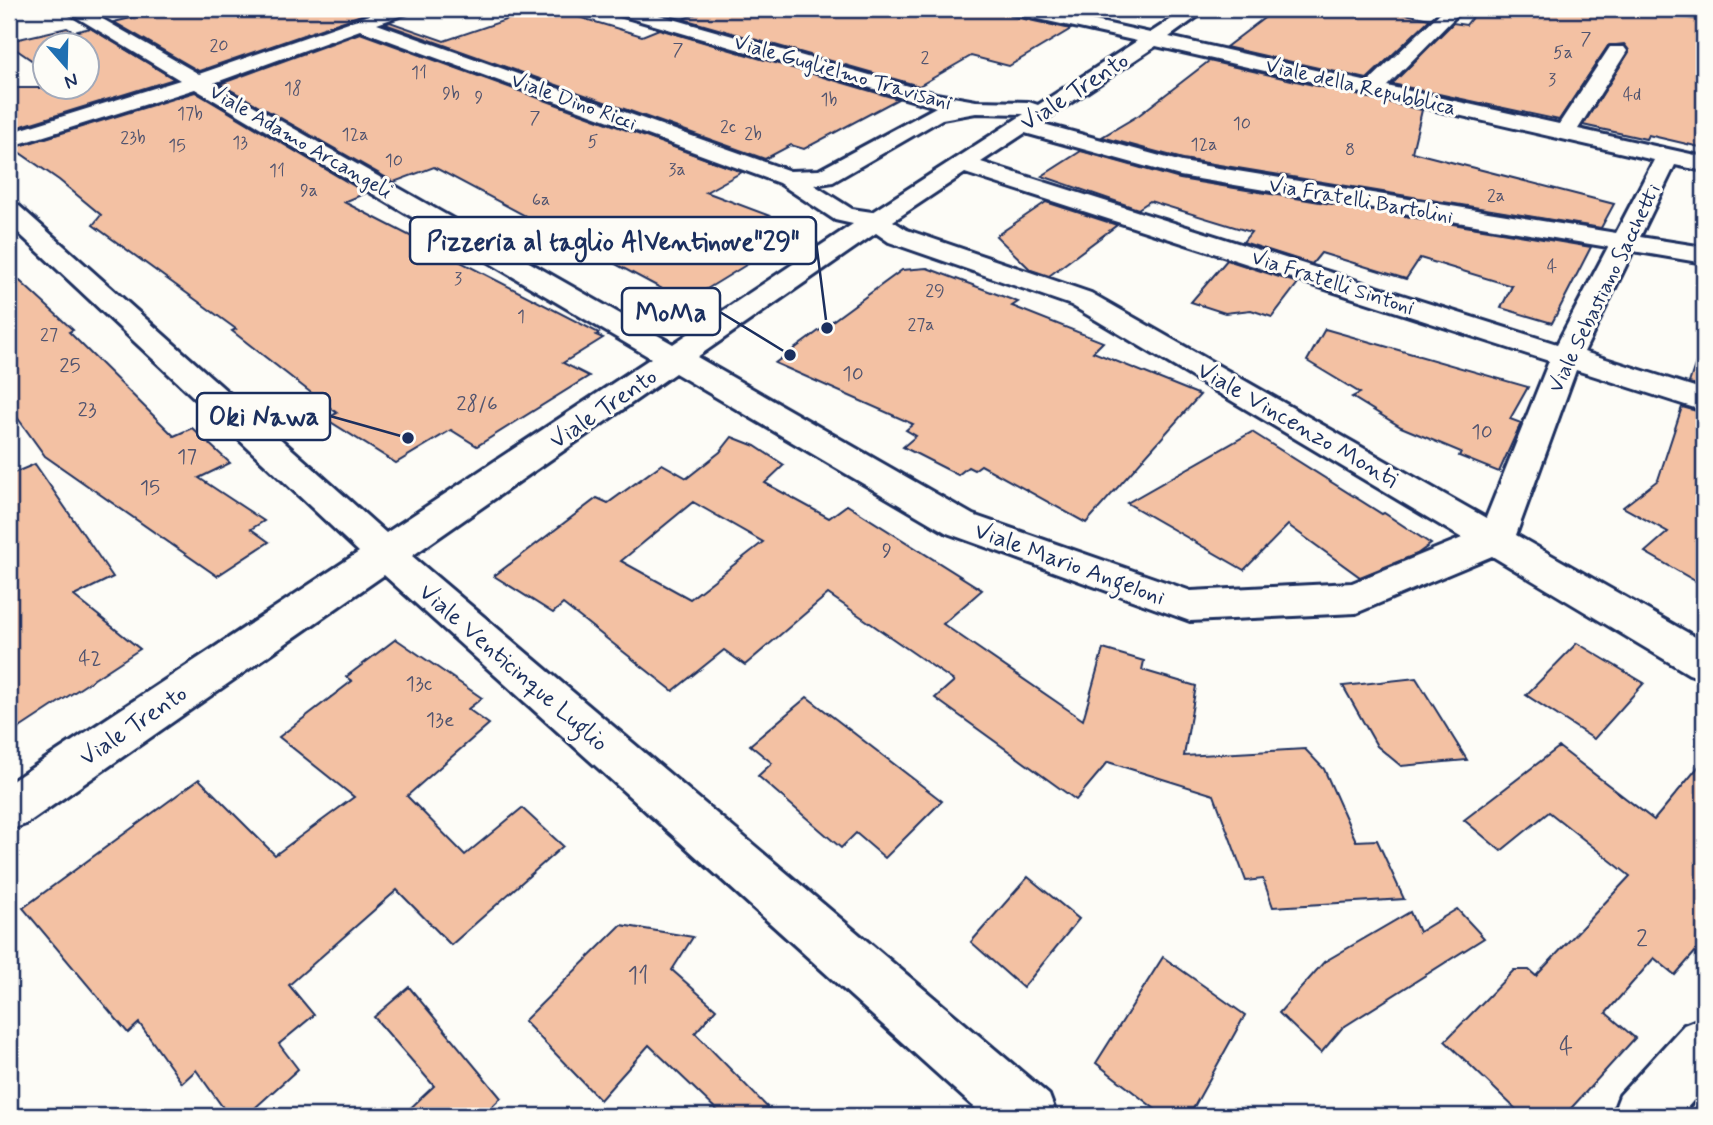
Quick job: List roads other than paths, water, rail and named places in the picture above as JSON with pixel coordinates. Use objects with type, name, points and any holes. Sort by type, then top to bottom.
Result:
[{"type":"street","name":"Viale Adamo Arcangeli","points":[[72,9],[675,360]]},
{"type":"street","points":[[9,141],[199,81],[402,9]]},
{"type":"street","name":"Viale Guglielmo Travisani","points":[[619,9],[918,95],[976,107],[1019,122]]},
{"type":"street","name":"Viale della Repubblica","points":[[1018,9],[1704,164]]},
{"type":"street","name":"Viale Trento","points":[[9,809],[675,360],[962,164],[1019,122],[1066,97],[1199,9]]},
{"type":"street","points":[[1373,88],[1454,9]]},
{"type":"street","name":"Viale Dino Ricci","points":[[360,24],[824,189],[844,215],[876,221]]},
{"type":"street","points":[[1565,132],[1617,51]]},
{"type":"street","points":[[918,95],[936,108],[937,113]]},
{"type":"street","points":[[824,189],[937,113],[968,110],[990,113],[1003,121],[1008,128],[1019,122]]},
{"type":"street","name":"Via Fratelli Bartolini","points":[[1019,122],[1180,169],[1704,256]]},
{"type":"street","name":"Viale Sebastiano Sacchetti","points":[[1496,539],[1566,357],[1668,156]]},
{"type":"street","name":"Via Fratelli Sintoni","points":[[962,164],[1704,401]]},
{"type":"street","name":"Viale Venticinque Luglio","points":[[9,210],[386,555],[1028,1116]]},
{"type":"street","name":"Viale Vincenzo Monti","points":[[876,221],[898,236],[1081,299],[1704,662]]},
{"type":"street","name":"Viale Mario Angeloni","points":[[675,360],[960,524],[1190,606],[1356,598],[1496,539]]},
{"type":"street","points":[[1641,1116],[1704,1045]]},
{"type":"place","name":"Pizzeria al taglio AlVentinove\"29\"","points":[[827,328]]},
{"type":"place","name":"MoMa","points":[[790,355]]},
{"type":"place","name":"Oki Nawa","points":[[408,438]]}]
